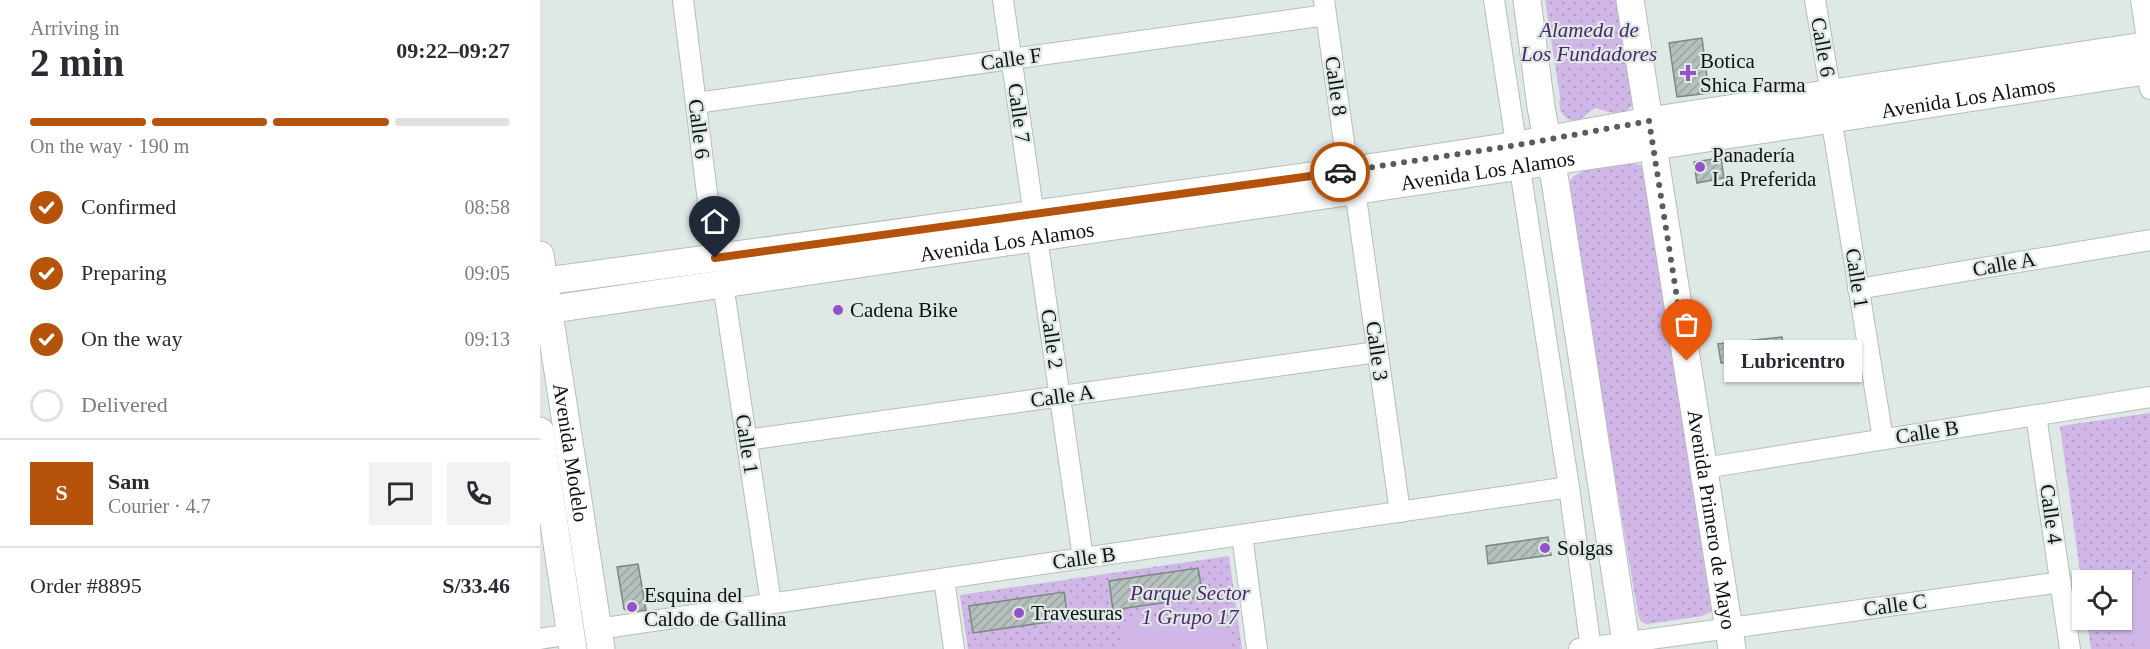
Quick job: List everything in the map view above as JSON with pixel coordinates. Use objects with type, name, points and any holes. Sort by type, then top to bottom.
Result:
[{"type":"street","name":"Calle 6","points":[[683,0],[715,258]]},
{"type":"street","name":"Calle 7","points":[[1003,0],[1036,226]]},
{"type":"street","points":[[1494,0],[1569,488],[1586,648]]},
{"type":"street","points":[[1527,0],[1541,107],[1550,150],[1626,646]]},
{"type":"street","name":"Avenida Primero de Mayo","points":[[1630,0],[1730,639]]},
{"type":"street","name":"Calle 6","points":[[1815,0],[1831,106]]},
{"type":"street","points":[[2141,0],[2149,64]]},
{"type":"street","name":"Calle F","points":[[696,103],[1011,59],[1325,7]]},
{"type":"street","name":"Calle 8","points":[[1325,7],[1351,181]]},
{"type":"street","name":"Avenida Los Alamos","points":[[544,311],[723,284],[1036,226],[1351,181],[1831,106],[2149,64]]},
{"type":"street","name":"Calle 1","points":[[1831,106],[1882,439]]},
{"type":"street","name":"Calle 3","points":[[1351,181],[1400,512]]},
{"type":"street","name":"Avenida Los Alamos","points":[[542,282],[715,258],[1036,226]]},
{"type":"street","name":"Calle 2","points":[[1036,226],[1083,558]]},
{"type":"street","name":"Calle A","points":[[1858,289],[2150,240]]},
{"type":"street","name":"Avenida Modelo","points":[[540,255],[544,311],[600,639]]},
{"type":"street","name":"Calle 1","points":[[723,284],[771,603]]},
{"type":"street","name":"Calle A","points":[[747,440],[1377,352]]},
{"type":"street","name":"Calle B","points":[[1704,468],[2150,396]]},
{"type":"street","name":"Calle 4","points":[[2036,415],[2070,649]]},
{"type":"street","name":"Avenida Modelo","points":[[540,431],[543,469],[572,642]]},
{"type":"street","name":"Calle B","points":[[600,639],[771,603],[1569,488]]},
{"type":"street","points":[[1242,535],[1257,649]]},
{"type":"street","points":[[944,579],[954,649]]},
{"type":"street","name":"Calle C","points":[[1586,648],[1730,639],[2061,582]]},
{"type":"street","points":[[540,639],[572,642]]},
{"type":"green space","name":"Alameda de Los Fundadores","points":[[1545,0],[1621,0],[1633,84],[1632,106],[1628,110],[1615,113],[1595,108],[1574,121],[1563,115]]},
{"type":"green space","points":[[1631,163],[1640,165],[1646,170],[1714,610],[1702,616],[1648,624],[1642,621],[1638,614],[1568,195],[1570,181],[1578,174],[1592,169]]},
{"type":"green space","points":[[2150,413],[2150,649],[2091,649],[2088,630],[2132,630],[2132,570],[2080,570],[2060,426]]},
{"type":"green space","name":"Parque Sector 1 Grupo 17","points":[[1229,556],[1242,649],[968,649],[960,595]]},
{"type":"green space","points":[[2134,579],[2150,584],[2150,649],[2115,639],[2118,630],[2132,630]]},
{"type":"green space","points":[[1224,608],[1230,649],[1124,649],[1120,622]]},
{"type":"building","points":[[1702,38],[1709,93],[1677,97],[1669,43]]},
{"type":"building","points":[[1721,158],[1724,178],[1697,183],[1694,162]]},
{"type":"building","points":[[1782,337],[1784,355],[1721,363],[1718,344]]},
{"type":"building","points":[[1548,537],[1551,555],[1488,564],[1486,546]]},
{"type":"building","points":[[638,564],[646,610],[630,612],[624,609],[617,567]]},
{"type":"building","points":[[1198,568],[1203,597],[1113,610],[1109,581]]},
{"type":"building","name":"Travesuras","points":[[1064,592],[1068,619],[973,633],[969,606]]},
{"type":"way so far","points":[[1340,172],[1518,145],[1649,121],[1687,361]]},
{"type":"place","name":"Botica Shica Farma","points":[[1688,73]]},
{"type":"place","name":"Panadería La Preferida","points":[[1700,167]]},
{"type":"place","name":"Cadena Bike","points":[[838,310]]},
{"type":"place","name":"Lubricentro","points":[[1687,361]]},
{"type":"place","name":"Solgas","points":[[1545,548]]},
{"type":"place","name":"Esquina del Caldo de Gallina","points":[[632,607]]},
{"type":"place","name":"Travesuras","points":[[1019,613]]},
{"type":"route","points":[[715,258],[1340,172]]}]
